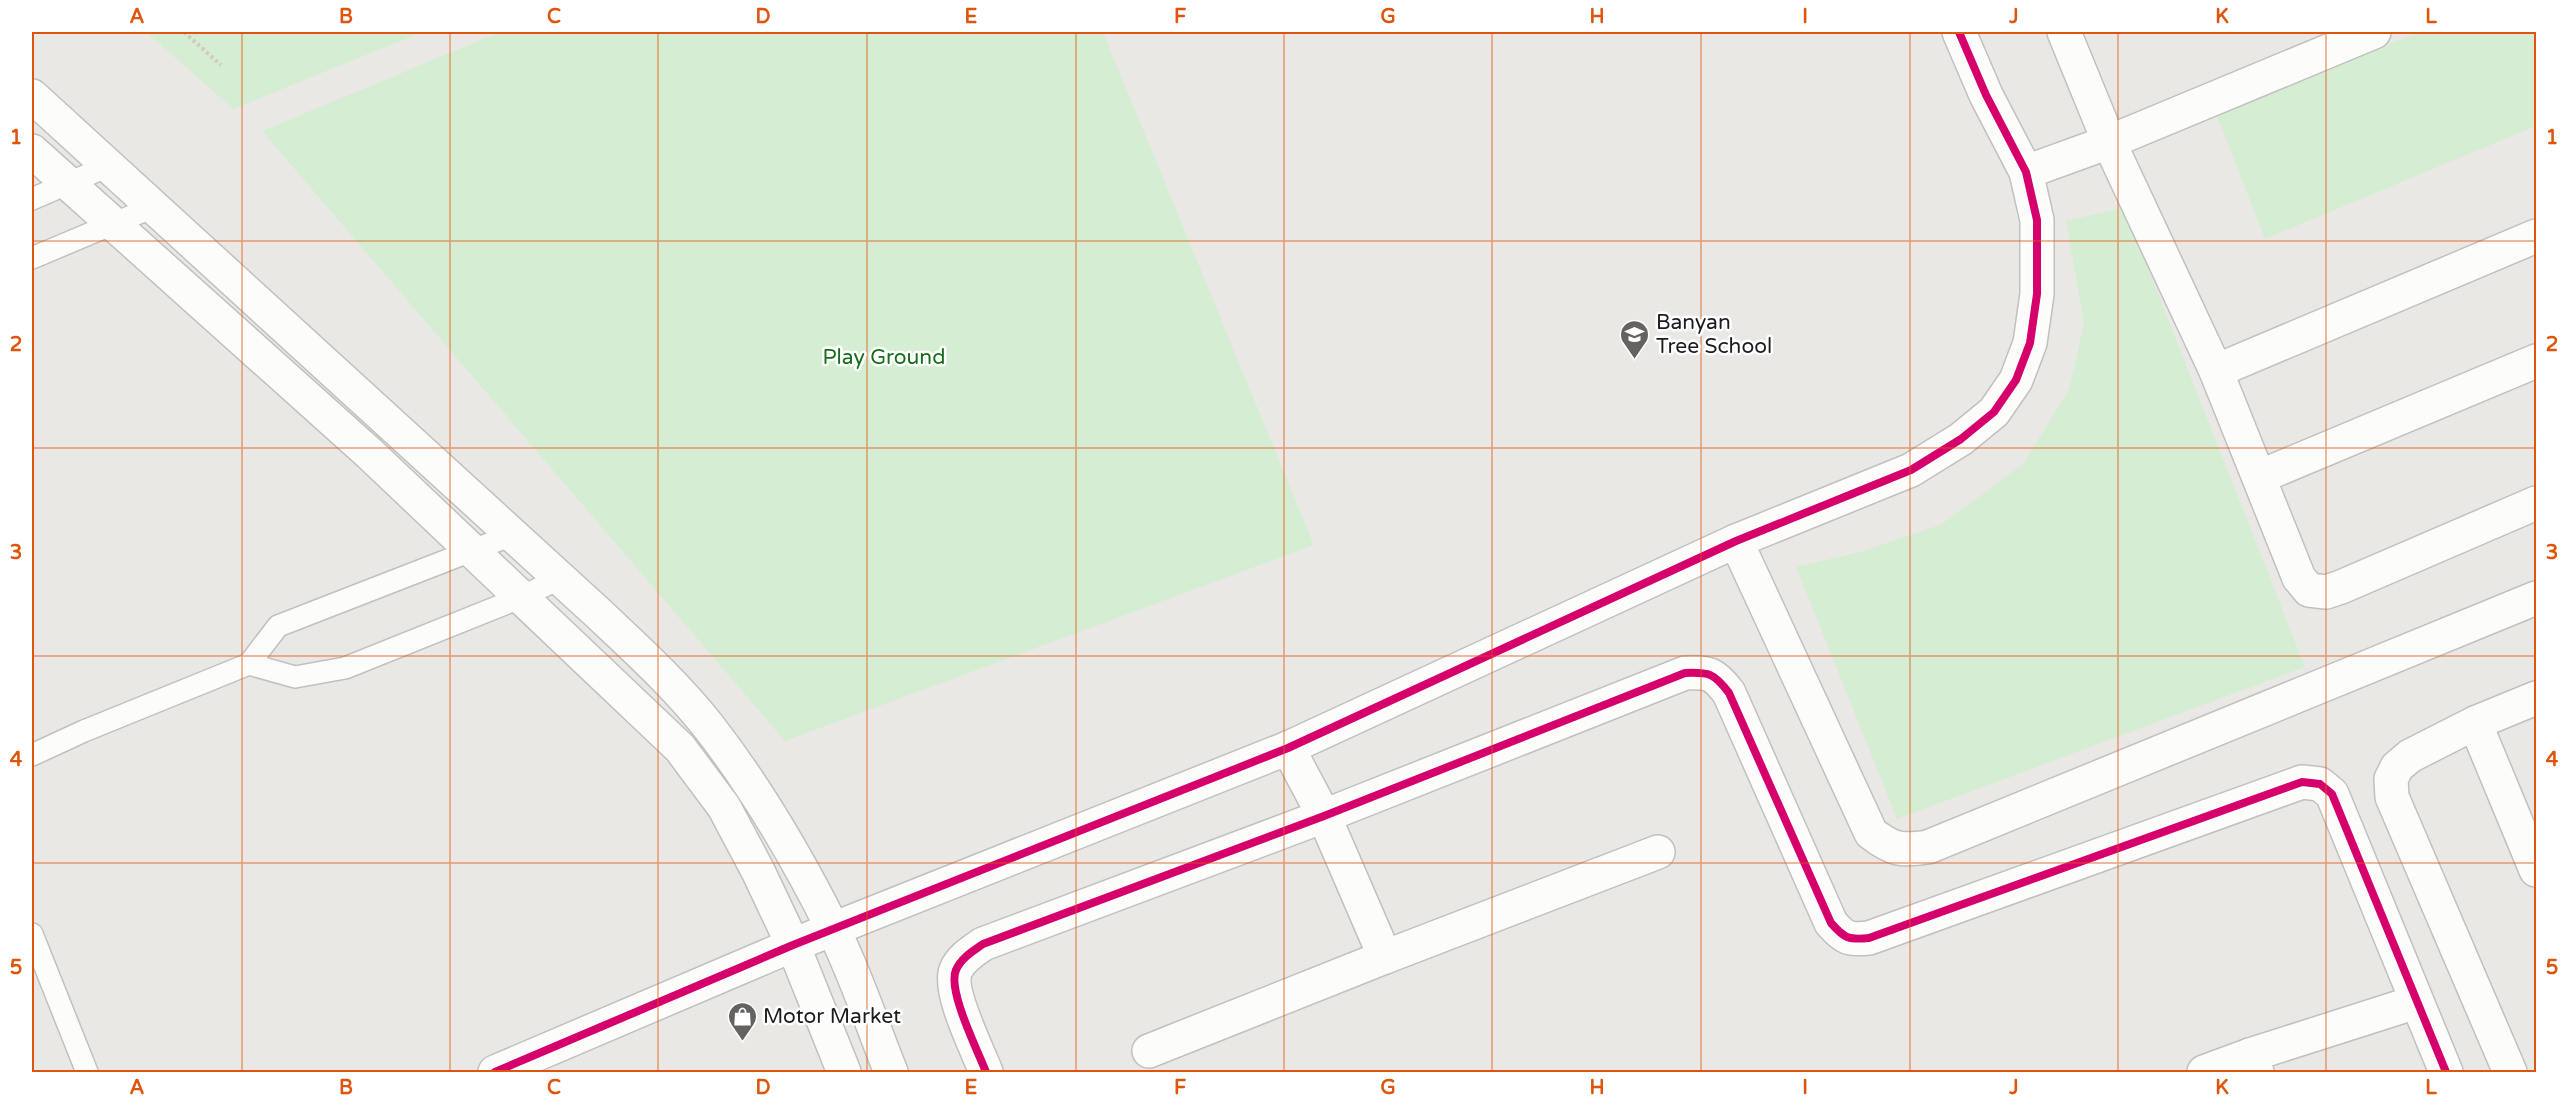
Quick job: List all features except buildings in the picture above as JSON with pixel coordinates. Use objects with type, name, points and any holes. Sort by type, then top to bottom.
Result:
[{"type":"street","points":[[495,1072],[793,945],[1288,748],[1736,541],[1911,470],[1961,439],[1994,412],[2016,380],[2030,343],[2037,294],[2037,220],[2026,172],[1986,95],[1959,32]]},
{"type":"street","points":[[2026,172],[2109,142],[2373,32]]},
{"type":"street","points":[[2075,35],[2109,142],[2216,371],[2299,578],[2309,590],[2326,592],[2536,503]]},
{"type":"street","points":[[32,96],[560,578],[654,666],[707,725],[771,818],[833,930],[891,1072]]},
{"type":"street","points":[[32,151],[369,453],[680,748],[724,807],[793,945],[844,1072]]},
{"type":"street","points":[[2216,371],[2536,236]]},
{"type":"street","points":[[2259,477],[2536,361]]},
{"type":"street","points":[[1736,541],[1871,833],[1886,845],[1904,851],[1928,847],[2536,598]]},
{"type":"street","points":[[986,1072],[956,993],[955,971],[967,955],[983,944],[1324,816],[1685,672],[1708,672],[1720,681],[1729,693],[1831,923],[1842,936],[1853,940],[1869,938],[2302,782],[2320,784],[2332,794],[2446,1072]]},
{"type":"street","points":[[2510,1072],[2392,796],[2391,779],[2397,767],[2410,756],[2475,723],[2536,698]]},
{"type":"street","points":[[2475,723],[2536,870]]},
{"type":"street","points":[[1288,748],[1324,816],[1385,957]]},
{"type":"street","points":[[1149,1051],[1658,852]]},
{"type":"street","points":[[2204,1072],[2254,1064],[2416,1002]]},
{"type":"lane","points":[[32,199],[108,166]]},
{"type":"lane","points":[[32,258],[153,207]]},
{"type":"lane","points":[[32,755],[84,731],[249,664],[278,626],[512,535]]},
{"type":"lane","points":[[249,664],[295,677],[345,668],[522,597],[560,578]]},
{"type":"lane","points":[[32,934],[87,1072]]},
{"type":"path","points":[[184,32],[221,65]]},
{"type":"green space","points":[[146,32],[423,32],[233,109]]},
{"type":"green space","name":"Play Ground","points":[[500,32],[1103,32],[1314,545],[785,741],[262,131]]},
{"type":"green space","points":[[2418,32],[2536,32],[2536,126],[2265,239],[2217,117]]},
{"type":"green space","points":[[2124,207],[2305,667],[1897,819],[1796,567],[1863,551],[1940,525],[2023,464],[2069,389],[2084,323],[2066,221]]},
{"type":"cycle path","points":[[495,1072],[793,945],[1288,748],[1736,541],[1911,470],[1961,439],[1994,412],[2016,380],[2030,343],[2037,294],[2037,220],[2026,172],[1986,95],[1959,32]]},
{"type":"cycle path","points":[[986,1072],[959,1006],[954,979],[961,962],[983,944],[1324,816],[1685,673],[1710,675],[1719,681],[1729,693],[1831,923],[1844,935],[1857,939],[1869,938],[2302,782],[2320,784],[2332,794],[2446,1072]]},
{"type":"place","name":"Banyan Tree School","points":[[1635,360]]},
{"type":"place","name":"Motor Market","points":[[742,1042]]}]
